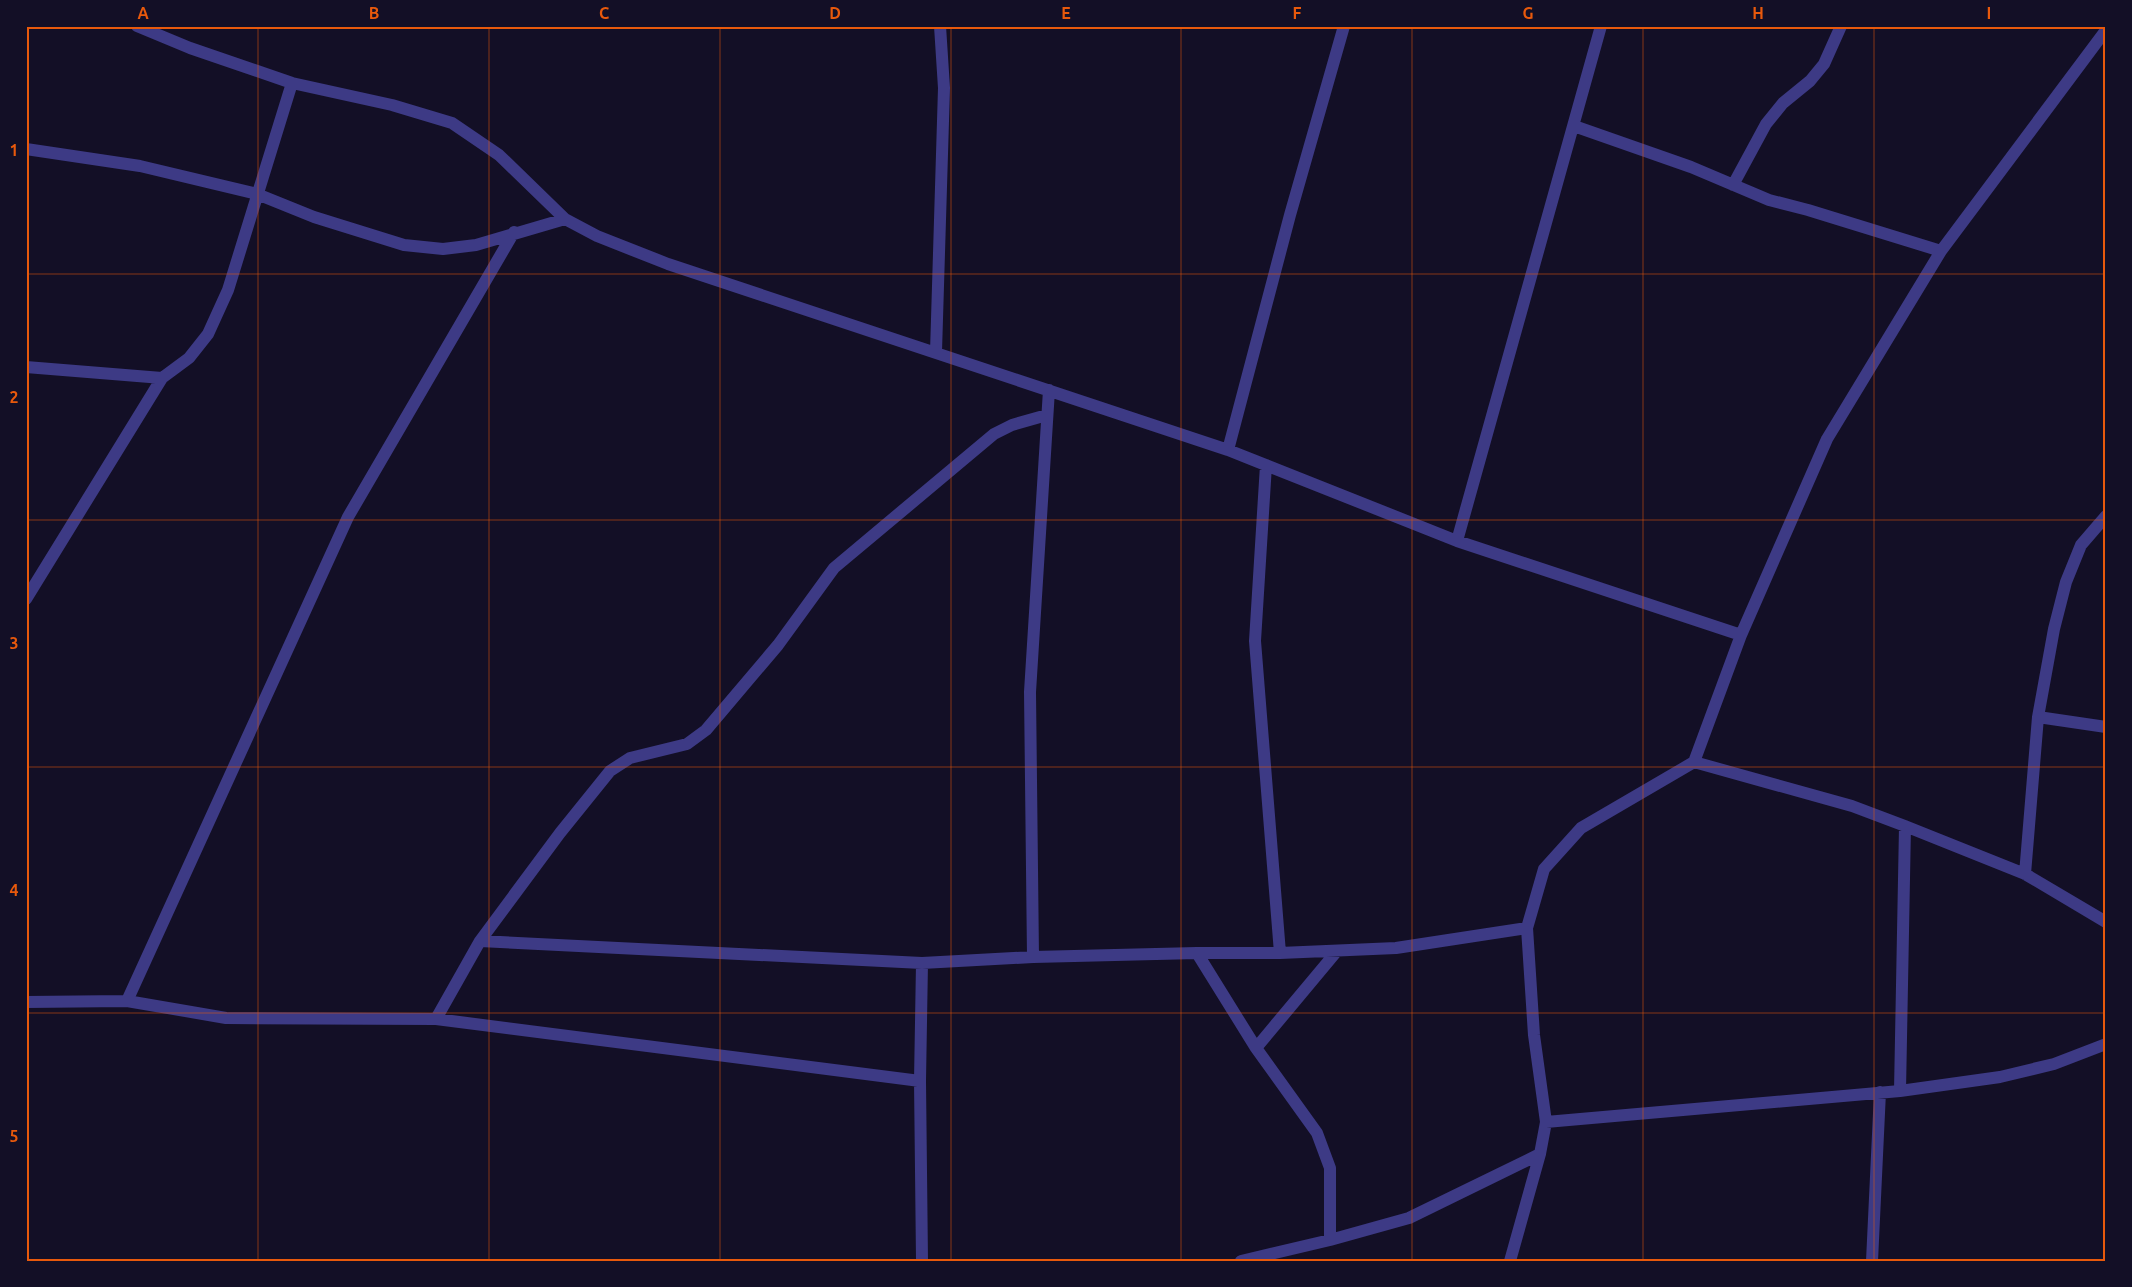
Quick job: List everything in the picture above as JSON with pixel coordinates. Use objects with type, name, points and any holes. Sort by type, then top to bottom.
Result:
[{"type":"street","points":[[137,26],[190,48],[292,83],[392,105],[452,123],[499,155],[565,219],[597,236],[668,264],[1228,450],[1457,541],[1741,635]]},
{"type":"street","points":[[936,352],[944,88],[940,26]]},
{"type":"street","points":[[1228,450],[1290,215],[1344,26]]},
{"type":"street","points":[[1457,541],[1601,26]]},
{"type":"street","points":[[1733,185],[1766,124],[1783,103],[1810,81],[1824,64],[1841,26]]},
{"type":"street","points":[[1510,1261],[1540,1154],[1546,1122],[1534,1035],[1527,928],[1544,869],[1581,828],[1694,762],[1741,635],[1826,439],[1941,251],[2106,30]]},
{"type":"street","points":[[26,599],[162,378],[189,358],[208,334],[228,290],[292,83]]},
{"type":"street","points":[[1574,126],[1691,167],[1769,200],[1941,251]]},
{"type":"street","points":[[26,149],[140,166],[257,194],[314,217],[404,245],[443,249],[476,245],[514,232],[565,219]]},
{"type":"street","points":[[127,1001],[348,517],[514,232]]},
{"type":"street","points":[[26,367],[162,378]]},
{"type":"street","points":[[1033,957],[1030,692],[1049,390]]},
{"type":"street","points":[[436,1019],[480,940],[610,771],[630,758],[687,744],[706,730],[778,646],[834,568],[994,434],[1012,425],[1047,415]]},
{"type":"street","points":[[1266,465],[1255,641],[1280,953]]},
{"type":"street","points":[[2025,874],[2038,717],[2054,629],[2066,582],[2081,545],[2106,516]]},
{"type":"street","points":[[2038,717],[2106,727]]},
{"type":"street","points":[[1694,762],[1852,806],[1905,826],[2025,874],[2106,922]]},
{"type":"street","points":[[1900,1091],[1905,826]]},
{"type":"street","points":[[480,940],[922,963],[1033,957],[1280,953],[1396,948],[1527,928]]},
{"type":"street","points":[[1256,1048],[1337,951]]},
{"type":"street","points":[[1197,953],[1256,1048],[1317,1133],[1330,1168],[1330,1240]]},
{"type":"street","points":[[922,963],[920,1080],[922,1261]]},
{"type":"street","points":[[26,1002],[127,1001],[226,1018],[436,1019],[920,1080]]},
{"type":"street","points":[[1546,1122],[1900,1091],[2009,1075],[2054,1064],[2106,1044]]},
{"type":"street","points":[[1872,1261],[1880,1092]]},
{"type":"street","points":[[1241,1261],[1330,1240],[1409,1218],[1540,1154]]}]
